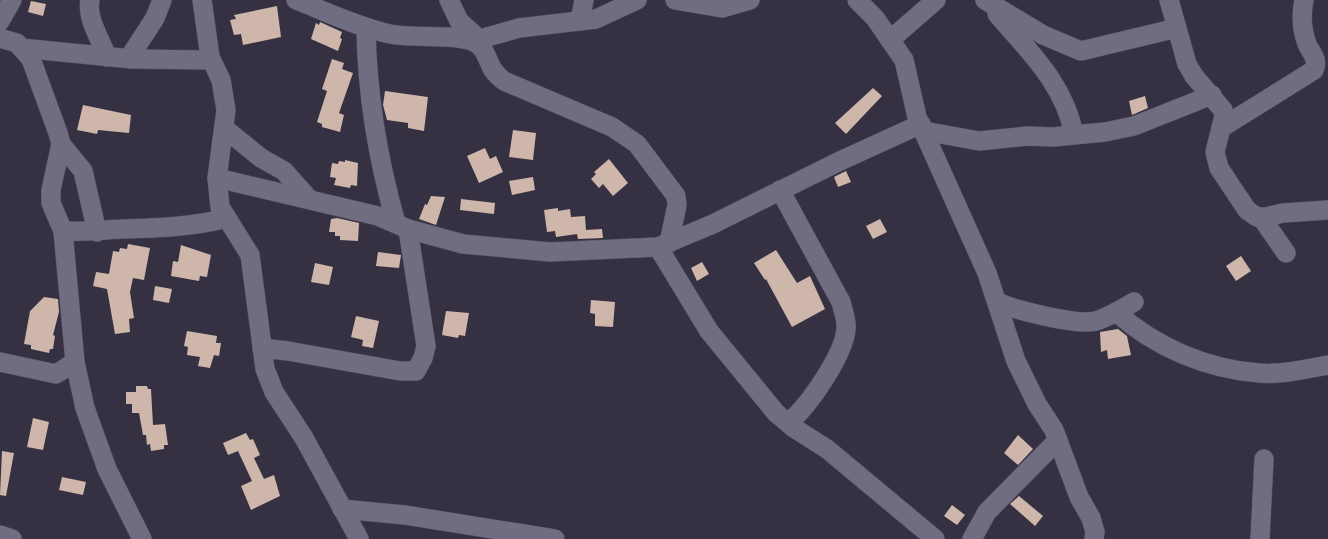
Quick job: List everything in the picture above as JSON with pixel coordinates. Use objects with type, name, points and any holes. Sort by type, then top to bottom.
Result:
[{"type":"street","points":[[0,21],[12,0]]},
{"type":"street","points":[[90,0],[88,7],[107,57]]},
{"type":"street","points":[[128,58],[155,18],[162,0]]},
{"type":"street","points":[[202,0],[212,60],[222,87],[226,110],[216,178],[220,207],[250,255],[265,369],[274,392],[304,438],[359,539]]},
{"type":"street","points":[[296,0],[366,28],[392,35],[476,40],[519,28],[580,21],[603,16],[637,0]]},
{"type":"street","points":[[448,0],[459,21],[481,46],[493,71],[504,81],[612,127],[637,144],[676,196],[677,204],[663,245],[709,331],[776,413],[827,449],[936,539]]},
{"type":"street","points":[[580,21],[584,0]]},
{"type":"street","points":[[675,0],[698,2],[722,8],[750,0]]},
{"type":"street","points":[[858,0],[875,18],[904,60],[922,127],[955,206],[974,242],[997,302],[1016,361],[1058,440],[1094,532],[1107,539]]},
{"type":"street","points":[[890,40],[936,0]]},
{"type":"street","points":[[985,0],[1043,35],[1081,51],[1176,28]]},
{"type":"street","points":[[985,0],[1056,84],[1070,114],[1074,135]]},
{"type":"street","points":[[1169,0],[1187,64],[1194,76],[1223,110],[1215,152],[1219,168],[1247,210],[1261,217],[1286,253]]},
{"type":"street","points":[[1221,128],[1314,70],[1315,57],[1308,44],[1302,21],[1304,0]]},
{"type":"street","points":[[262,348],[400,372],[416,371],[424,358],[426,346],[402,226],[375,133],[366,65],[366,28]]},
{"type":"street","points":[[0,38],[17,44],[31,59],[40,78],[61,144],[83,171],[97,232]]},
{"type":"street","points":[[22,48],[107,57],[212,60]]},
{"type":"street","points":[[216,178],[309,199],[463,244],[550,252],[663,245],[713,224],[780,190],[922,127],[979,141],[1104,132],[1134,126],[1212,95]]},
{"type":"street","points":[[224,128],[261,158],[284,171],[309,199]]},
{"type":"street","points":[[61,144],[50,190],[51,203],[64,231],[75,362],[85,408],[107,469],[142,539]]},
{"type":"street","points":[[780,190],[841,302],[846,321],[844,342],[837,355],[807,406],[788,423]]},
{"type":"street","points":[[1261,217],[1328,210]]},
{"type":"street","points":[[64,231],[97,232],[173,228],[201,225],[227,218]]},
{"type":"street","points":[[997,302],[1016,311],[1086,322],[1094,322],[1134,302]]},
{"type":"street","points":[[1116,312],[1132,326],[1160,345],[1227,369],[1261,374],[1328,365]]},
{"type":"street","points":[[0,362],[56,374],[75,362]]},
{"type":"street","points":[[972,539],[987,512],[1058,440]]},
{"type":"street","points":[[1260,539],[1264,459]]},
{"type":"street","points":[[342,509],[405,516],[555,539]]},
{"type":"street","points":[[0,535],[12,539]]},
{"type":"building","points":[[31,1],[46,4],[43,16],[28,12]]},
{"type":"building","points":[[277,6],[281,37],[243,45],[241,34],[234,35],[230,20],[236,19],[234,15]]},
{"type":"building","points":[[320,22],[342,32],[338,51],[311,39],[316,23],[319,25]]},
{"type":"building","points":[[332,59],[344,63],[342,69],[353,73],[339,113],[344,115],[340,132],[322,127],[322,124],[317,122],[327,91],[322,89]]},
{"type":"building","points":[[873,88],[882,96],[846,134],[835,123]]},
{"type":"building","points":[[385,91],[428,97],[424,131],[408,128],[408,123],[387,120],[383,105]]},
{"type":"building","points":[[1145,96],[1148,108],[1132,115],[1129,101]]},
{"type":"building","points":[[83,105],[131,115],[129,133],[98,130],[97,134],[77,130]]},
{"type":"building","points":[[513,130],[536,133],[533,160],[509,157]]},
{"type":"building","points":[[485,148],[490,159],[496,156],[503,172],[479,183],[467,156]]},
{"type":"building","points":[[609,159],[628,183],[613,196],[603,184],[599,188],[591,179],[596,174],[594,172]]},
{"type":"building","points":[[345,160],[358,163],[357,186],[351,185],[350,188],[334,185],[336,178],[330,177],[332,163],[338,164],[339,161],[345,162]]},
{"type":"building","points":[[846,171],[851,182],[838,187],[834,177]]},
{"type":"building","points":[[533,177],[535,190],[512,195],[509,181]]},
{"type":"building","points":[[431,196],[445,197],[436,225],[419,219],[425,204],[427,205]]},
{"type":"building","points":[[461,199],[495,203],[494,214],[460,210]]},
{"type":"building","points":[[558,208],[558,211],[570,209],[571,217],[585,216],[586,230],[602,229],[603,238],[578,239],[577,234],[556,237],[555,231],[547,232],[544,210]]},
{"type":"building","points":[[337,218],[359,223],[358,241],[340,240],[340,236],[335,236],[335,232],[329,232],[331,219]]},
{"type":"building","points":[[880,219],[887,232],[873,239],[866,226]]},
{"type":"building","points":[[128,244],[150,248],[144,280],[133,278],[130,292],[134,318],[129,319],[130,332],[115,334],[107,289],[93,286],[96,272],[109,274],[113,251],[119,252],[120,248],[127,249]]},
{"type":"building","points":[[181,245],[211,255],[207,277],[200,276],[199,281],[171,276],[173,261],[178,262]]},
{"type":"building","points":[[776,250],[797,283],[810,276],[825,309],[792,327],[766,279],[754,263]]},
{"type":"building","points":[[378,252],[401,255],[399,268],[376,266]]},
{"type":"building","points":[[1241,256],[1251,271],[1236,281],[1226,266]]},
{"type":"building","points":[[702,262],[709,274],[697,281],[691,268]]},
{"type":"building","points":[[315,263],[333,267],[329,285],[311,282]]},
{"type":"building","points":[[155,286],[172,289],[169,303],[153,300]]},
{"type":"building","points":[[44,297],[58,299],[59,312],[53,335],[55,336],[53,349],[50,349],[49,353],[31,349],[31,345],[24,344],[30,311]]},
{"type":"building","points":[[591,300],[615,302],[613,327],[595,326],[595,314],[590,313]]},
{"type":"building","points":[[446,311],[469,313],[465,336],[459,335],[458,338],[442,335]]},
{"type":"building","points":[[356,316],[379,321],[373,348],[362,346],[363,340],[351,337]]},
{"type":"building","points":[[1118,329],[1127,336],[1131,355],[1108,359],[1107,350],[1101,352],[1100,332]]},
{"type":"building","points":[[187,331],[217,336],[216,343],[221,343],[219,356],[214,355],[210,368],[198,366],[200,357],[187,355],[188,347],[184,346]]},
{"type":"building","points":[[136,386],[147,386],[148,389],[151,389],[153,425],[165,424],[168,445],[164,445],[164,449],[151,451],[150,444],[147,445],[146,435],[143,435],[139,413],[132,413],[132,404],[126,404],[126,392],[136,392]]},
{"type":"building","points":[[33,418],[49,422],[43,450],[27,447]]},
{"type":"building","points":[[246,433],[250,440],[253,439],[260,455],[254,458],[264,479],[274,475],[280,496],[251,510],[241,486],[252,481],[238,451],[228,455],[223,443]]},
{"type":"building","points":[[1018,435],[1033,449],[1018,465],[1004,453]]},
{"type":"building","points":[[2,451],[14,453],[6,496],[0,495]]},
{"type":"building","points":[[62,477],[86,482],[83,495],[59,490]]},
{"type":"building","points":[[1019,496],[1043,516],[1035,526],[1010,504]]},
{"type":"building","points":[[952,505],[965,515],[957,525],[944,516]]}]
